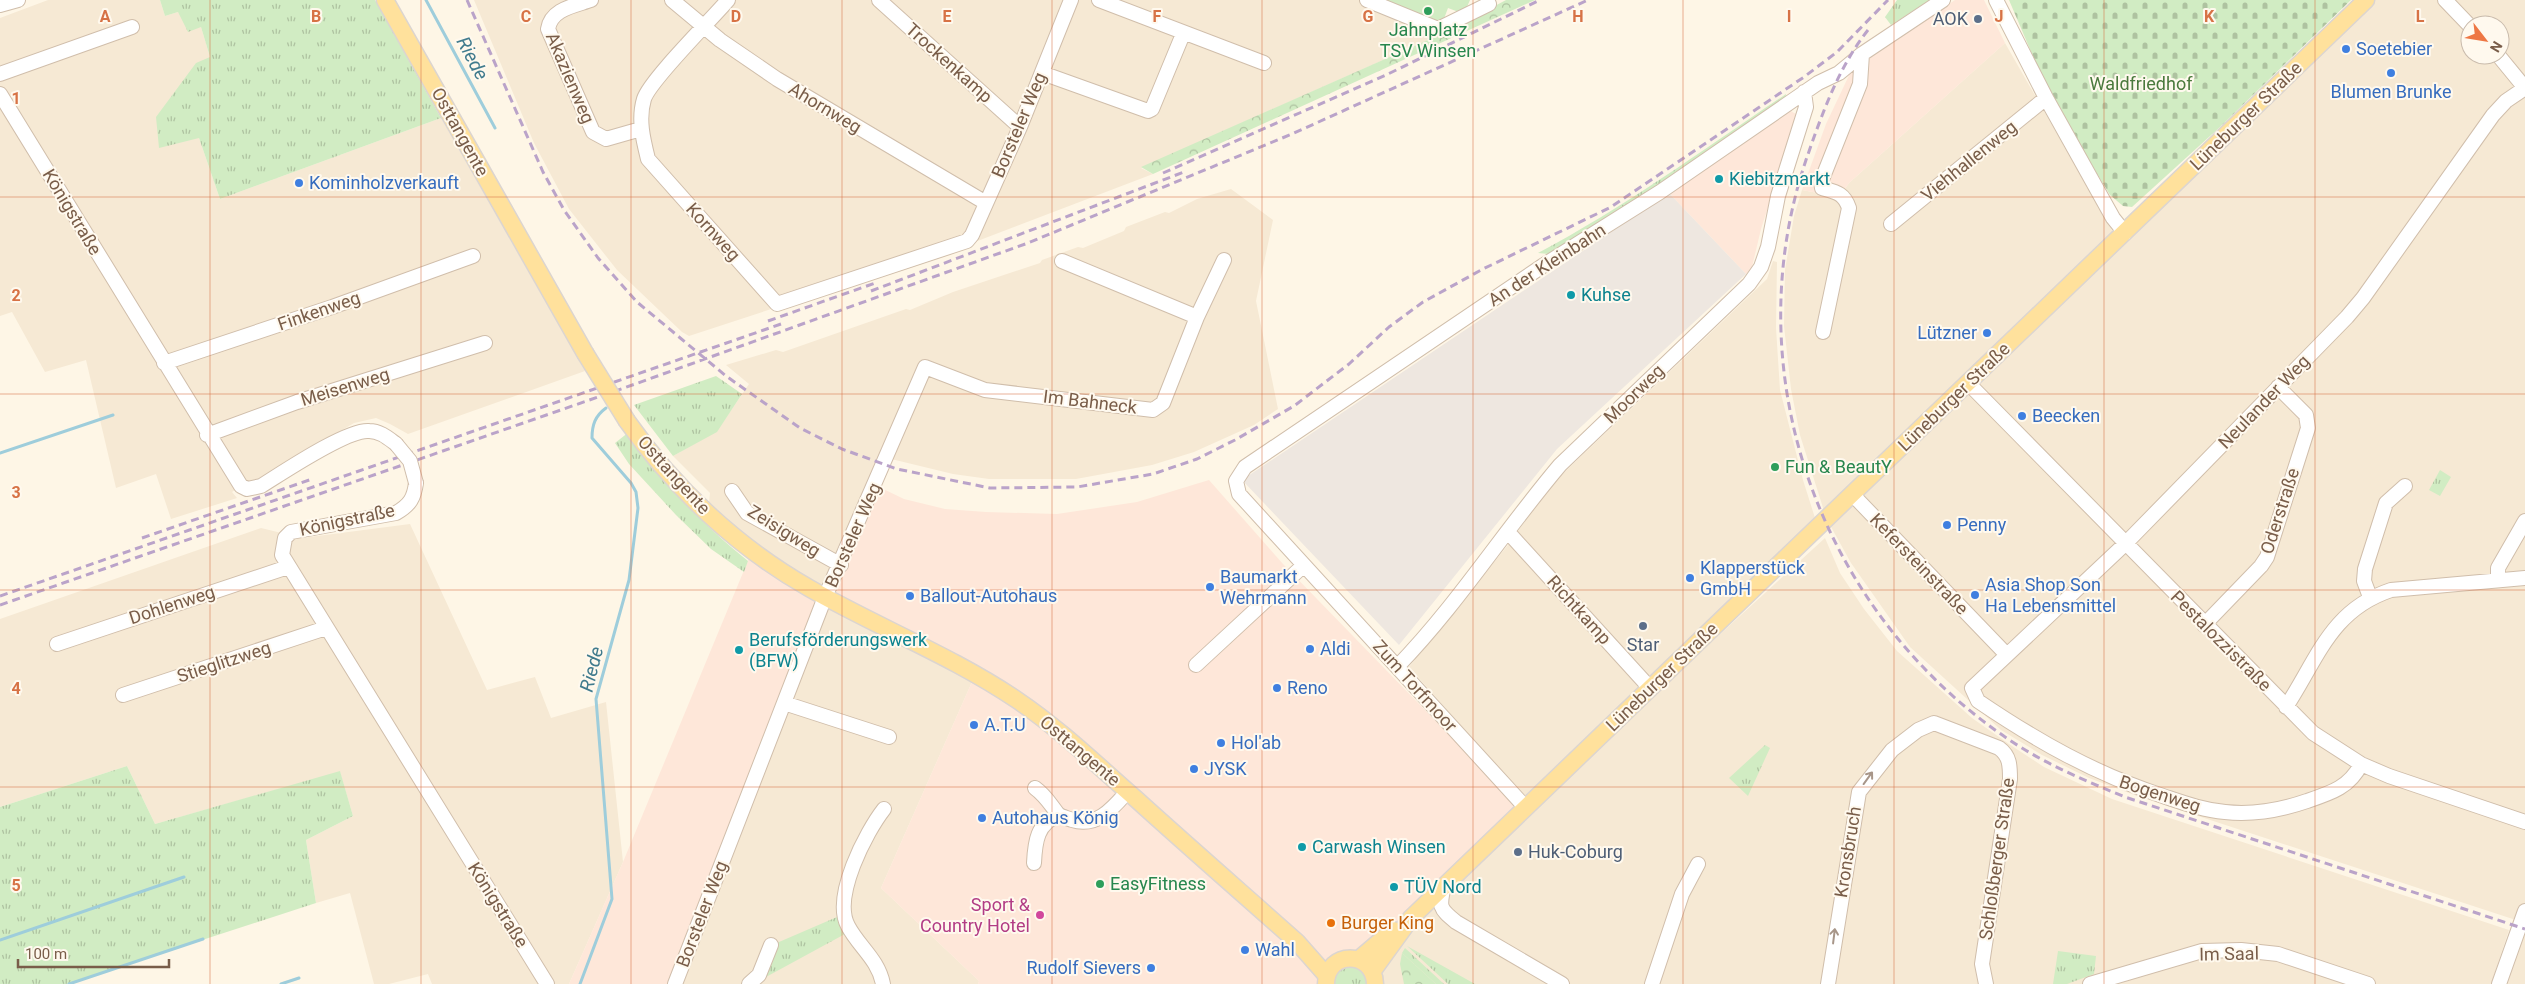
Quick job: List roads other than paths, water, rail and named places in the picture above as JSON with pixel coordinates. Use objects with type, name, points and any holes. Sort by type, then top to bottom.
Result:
[{"type":"main road","name":"Osttangente","points":[[385,0],[585,353],[627,421],[659,464],[708,513],[752,551],[825,598],[975,675],[1009,695],[1059,731],[1296,942],[1327,980]]},
{"type":"main road","name":"Lüneburger Straße","points":[[1374,978],[1411,918],[2366,0]]},
{"type":"main road","name":"Lüneburger Straße","points":[[1374,978],[1367,964],[1359,959],[1397,925],[1411,918]]},
{"type":"main road","name":"Osttangente","points":[[1296,942],[1336,962]]},
{"type":"main road","points":[[1327,980],[1336,962],[1350,958],[1359,959]]},
{"type":"street","points":[[0,5],[18,0]]},
{"type":"street","name":"Akazienweg","points":[[591,0],[557,12],[549,19],[548,29],[593,132],[606,139],[641,129]]},
{"type":"street","name":"Ahornweg","points":[[672,0],[704,28],[777,79],[986,203]]},
{"type":"street","name":"Kornweg","points":[[728,0],[658,78],[644,98],[641,129],[648,159],[777,304],[961,245]]},
{"type":"street","name":"Trockenkamp","points":[[879,0],[1020,127]]},
{"type":"street","name":"Borsteler Weg","points":[[961,245],[972,235],[1020,127],[1071,0]]},
{"type":"street","points":[[1099,0],[1264,63]]},
{"type":"street","points":[[1367,0],[1438,29],[1489,4]]},
{"type":"street","name":"An der Kleinbahn","points":[[1236,481],[1245,466],[1544,265],[1660,192],[1804,92],[1839,73],[1862,54],[1943,0]]},
{"type":"street","points":[[1996,0],[2046,98],[2114,218],[2125,233]]},
{"type":"street","points":[[2445,0],[2460,16]]},
{"type":"street","points":[[0,74],[132,27]]},
{"type":"street","points":[[1042,72],[1148,111],[1152,109],[1184,34]]},
{"type":"street","points":[[1823,332],[1849,208],[1846,200],[1840,193],[1822,188],[1821,182],[1860,84],[1862,54]]},
{"type":"street","points":[[2506,65],[2525,88]]},
{"type":"street","name":"Neulander Weg","points":[[1972,688],[2125,544],[2363,298],[2493,115],[2506,102],[2525,88]]},
{"type":"street","name":"Moorweg","points":[[1397,667],[1433,629],[1560,465],[1749,284],[1761,267],[1768,247],[1787,166],[1806,107],[1804,92]]},
{"type":"street","name":"Königstraße","points":[[0,94],[236,482],[247,489],[261,486],[350,435],[368,430],[382,433],[396,444],[410,461],[416,483],[415,496],[407,506],[396,513],[291,532],[285,538],[282,546],[282,555],[547,984]]},
{"type":"street","name":"Viehhallenweg","points":[[1891,224],[2046,98]]},
{"type":"street","name":"Finkenweg","points":[[164,363],[332,307],[473,256]]},
{"type":"street","name":"Im Bahneck","points":[[925,367],[985,390],[1153,410],[1164,403],[1197,317],[1224,260]]},
{"type":"street","points":[[1062,261],[1197,317]]},
{"type":"street","name":"Meisenweg","points":[[207,434],[297,402],[485,343]]},
{"type":"street","name":"Borsteler Weg","points":[[675,984],[825,598],[841,565],[925,367]]},
{"type":"street","name":"Pestalozzistraße","points":[[1968,383],[2204,625],[2313,733],[2361,764],[2389,776],[2525,822]]},
{"type":"street","name":"Oderstraße","points":[[2204,625],[2261,566],[2267,557],[2308,428],[2306,415],[2278,387]]},
{"type":"street","name":"Zum Torfmoor","points":[[1236,481],[1239,494],[1526,808]]},
{"type":"street","points":[[2370,597],[2364,581],[2365,569],[2386,503],[2406,486]]},
{"type":"street","name":"Zeisigweg","points":[[732,491],[747,513],[841,565]]},
{"type":"street","name":"Kefersteinstraße","points":[[1852,494],[2006,654]]},
{"type":"street","points":[[2498,580],[2498,568],[2525,520]]},
{"type":"street","name":"Richtkamp","points":[[1508,532],[1650,688]]},
{"type":"street","points":[[1196,665],[1304,565]]},
{"type":"street","name":"Dohlenweg","points":[[57,644],[288,567]]},
{"type":"street","points":[[2286,707],[2330,632],[2349,613],[2370,597],[2391,590],[2525,578]]},
{"type":"street","name":"Stieglitzweg","points":[[122,695],[326,628]]},
{"type":"street","name":"Bogenweg","points":[[1972,688],[1978,701],[2079,763],[2141,789],[2200,808],[2251,813],[2298,804],[2347,784],[2355,777],[2361,764]]},
{"type":"street","points":[[784,703],[888,737]]},
{"type":"street","name":"Kronsbruch","points":[[1828,984],[1859,792],[1892,750],[1918,730],[1934,724]]},
{"type":"street","name":"Schloßberger Straße","points":[[1934,724],[1998,748],[2006,754],[2010,764],[2010,779],[1982,964],[1986,984]]},
{"type":"street","points":[[1034,862],[1035,844],[1040,829],[1050,818],[1059,816],[1045,796],[1035,788]]},
{"type":"street","name":"Osttangente","points":[[1059,816],[1077,822],[1090,821],[1106,816],[1128,792]]},
{"type":"street","points":[[883,984],[873,958],[846,924],[843,911],[845,895],[857,860],[868,833],[884,809]]},
{"type":"street","points":[[1652,984],[1682,894],[1698,864]]},
{"type":"street","points":[[1444,886],[1440,904],[1443,911],[1456,922],[1562,984]]},
{"type":"street","points":[[2500,984],[2525,911]]},
{"type":"street","points":[[749,984],[759,975],[771,945]]},
{"type":"street","name":"Im Saal","points":[[2090,984],[2202,951],[2241,950],[2278,954],[2368,984]]},
{"type":"waterway","name":"Riede","points":[[426,0],[495,128]]},
{"type":"waterway","name":"Riede","points":[[580,984],[612,899],[596,699],[629,580],[638,508],[636,492],[631,483],[592,438],[595,421],[606,408]]},
{"type":"waterway","points":[[0,453],[113,415]]},
{"type":"waterway","points":[[0,940],[184,877]]},
{"type":"waterway","points":[[69,984],[203,939]]},
{"type":"waterway","points":[[281,984],[299,978]]},
{"type":"railway","points":[[467,0],[543,172],[564,210],[598,258],[637,302],[726,376],[800,428],[842,449],[897,469],[990,488],[1077,487],[1153,474],[1197,459],[1235,440],[1294,406],[1349,364],[1389,327],[1423,302],[1483,269],[1611,207],[1804,77],[1837,52],[1888,0]]},
{"type":"railway","points":[[1163,173],[1386,75],[1540,0]]},
{"type":"railway","points":[[0,605],[624,388],[1028,243],[1292,134],[1588,0]]},
{"type":"railway","points":[[1868,30],[1839,76],[1806,160],[1786,242],[1781,325],[1789,406],[1811,485],[1844,559],[1889,628],[1945,689],[2011,741],[2067,772],[2125,797],[2525,929]]},
{"type":"railway","points":[[871,291],[1184,172]]},
{"type":"railway","points":[[768,321],[878,282]]},
{"type":"railway","points":[[0,596],[781,324]]},
{"type":"railway","points":[[142,538],[312,479]]},
{"type":"place","name":"Jahnplatz TSV Winsen","points":[[1428,11]]},
{"type":"place","name":"AOK","points":[[1978,19]]},
{"type":"place","name":"Soetebier","points":[[2346,49]]},
{"type":"place","name":"Blumen Brunke","points":[[2391,73]]},
{"type":"place","name":"Kiebitzmarkt","points":[[1719,179]]},
{"type":"place","name":"Kominholzverkauft","points":[[299,183]]},
{"type":"place","name":"Kuhse","points":[[1571,295]]},
{"type":"place","name":"Lützner","points":[[1987,333]]},
{"type":"place","name":"Beecken","points":[[2022,416]]},
{"type":"place","name":"Fun & BeautY","points":[[1775,467]]},
{"type":"place","name":"Penny","points":[[1947,525]]},
{"type":"place","name":"Klapperstück GmbH","points":[[1690,578]]},
{"type":"place","name":"Baumarkt Wehrmann","points":[[1210,587]]},
{"type":"place","name":"Asia Shop Son Ha Lebensmittel","points":[[1975,595]]},
{"type":"place","name":"Ballout-Autohaus","points":[[910,596]]},
{"type":"place","name":"Star","points":[[1643,626]]},
{"type":"place","name":"Aldi","points":[[1310,649]]},
{"type":"place","name":"Berufsförderungswerk (BFW)","points":[[739,650]]},
{"type":"place","name":"Reno","points":[[1277,688]]},
{"type":"place","name":"A.T.U","points":[[974,725]]},
{"type":"place","name":"Hol'ab","points":[[1221,743]]},
{"type":"place","name":"JYSK","points":[[1194,769]]},
{"type":"place","name":"Autohaus König","points":[[982,818]]},
{"type":"place","name":"Carwash Winsen","points":[[1302,847]]},
{"type":"place","name":"Huk-Coburg","points":[[1518,852]]},
{"type":"place","name":"EasyFitness","points":[[1100,884]]},
{"type":"place","name":"TÜV Nord","points":[[1394,887]]},
{"type":"place","name":"Sport & Country Hotel","points":[[1040,915]]},
{"type":"place","name":"Burger King","points":[[1331,923]]},
{"type":"place","name":"Wahl","points":[[1245,950]]},
{"type":"place","name":"Rudolf Sievers","points":[[1151,968]]},
{"type":"park label","name":"Waldfriedhof","points":[[2141,84]]}]
